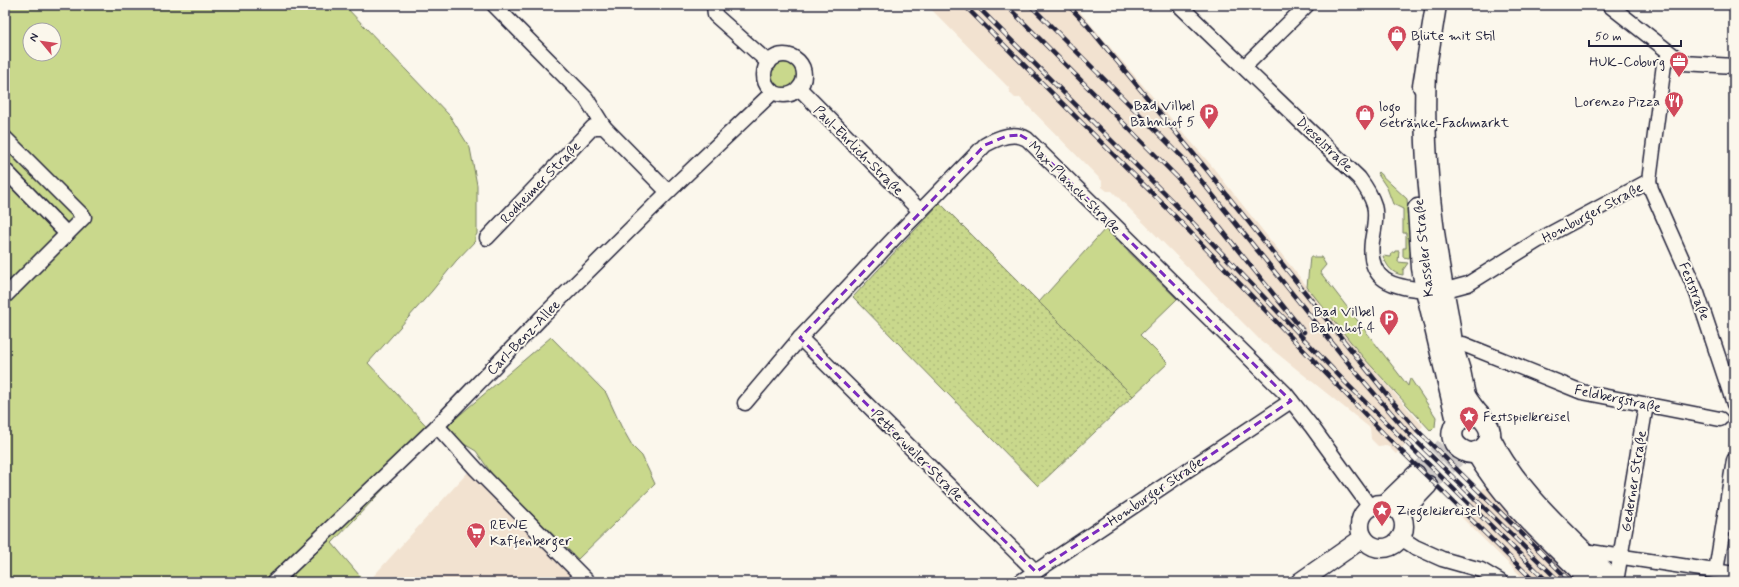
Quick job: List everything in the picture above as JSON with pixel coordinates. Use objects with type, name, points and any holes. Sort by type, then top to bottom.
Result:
[{"type":"main road","name":"Kasseler Straße","points":[[1436,5],[1418,121],[1416,171],[1420,238],[1434,291],[1453,346],[1465,397],[1488,426],[1490,438],[1499,457],[1531,497],[1615,582]]},
{"type":"main road","name":"Kasseler Straße","points":[[1434,291],[1458,445],[1485,468],[1506,493],[1592,582]]},
{"type":"main road","points":[[1480,417],[1468,415],[1458,445],[1482,450],[1490,438]]},
{"type":"street","points":[[494,5],[586,98],[598,127],[668,192]]},
{"type":"street","points":[[714,5],[715,15],[769,63]]},
{"type":"street","name":"Dieselstraße","points":[[1179,5],[1353,171],[1364,185],[1374,205],[1375,221],[1371,261],[1380,276],[1398,287],[1434,291]]},
{"type":"street","points":[[1244,67],[1307,5]]},
{"type":"street","points":[[1609,5],[1683,63],[1734,66]]},
{"type":"street","name":"Homburger Straße","points":[[1434,291],[1468,284],[1537,241],[1649,181],[1664,64],[1670,54]]},
{"type":"street","points":[[784,56],[792,57],[798,62],[803,73],[803,81],[799,88],[792,93],[784,95],[773,92],[767,86],[764,78],[765,70],[769,63],[776,58],[784,56]]},
{"type":"street","name":"Paul-Ehrlich-Straße","points":[[799,88],[920,211]]},
{"type":"street","name":"Carl-Benz-Allee","points":[[274,582],[437,426],[543,316],[668,192],[773,92]]},
{"type":"street","name":"Rodheimer Straße","points":[[487,238],[598,127]]},
{"type":"street","name":"Max-Planck-Straße","points":[[746,403],[800,338],[920,211],[985,145],[1007,136],[1020,135],[1027,139],[1291,401],[1359,490],[1378,505]]},
{"type":"street","points":[[5,138],[84,217],[5,296]]},
{"type":"street","points":[[5,170],[67,234]]},
{"type":"street","name":"Feststraße","points":[[1649,181],[1650,189],[1697,293],[1734,404]]},
{"type":"street","name":"Petterweiler Straße","points":[[800,338],[1036,572]]},
{"type":"street","name":"Feldbergstraße","points":[[1453,346],[1463,344],[1582,392],[1720,419]]},
{"type":"street","name":"Homburger Straße","points":[[1020,582],[1291,401]]},
{"type":"street","name":"Gederner Straße","points":[[1615,582],[1621,557],[1646,405]]},
{"type":"street","points":[[437,426],[476,469],[588,582]]},
{"type":"street","points":[[1716,571],[1734,460]]},
{"type":"street","points":[[1378,505],[1396,508],[1401,513],[1404,521],[1404,530],[1401,538],[1394,545],[1386,548],[1373,546],[1363,538],[1360,524],[1365,512],[1422,480],[1401,513]]},
{"type":"street","points":[[1300,582],[1320,570],[1363,538]]},
{"type":"street","points":[[1401,538],[1415,547],[1442,560],[1481,570],[1501,582]]},
{"type":"street","points":[[1584,551],[1734,574]]},
{"type":"highlighted area","points":[[1020,135],[1027,139],[1291,401],[1036,572],[800,338],[985,145],[1007,136]]},
{"type":"shaded area","points":[[927,5],[1074,5],[1211,165],[1362,356],[1423,426],[1396,454],[1387,445],[1378,446],[1371,439],[1370,428],[1259,339],[1112,191],[1107,191],[1102,187],[1102,181],[1020,98],[1015,98],[1010,93],[1009,88]]},
{"type":"shaded area","name":"REWE Kaffenberger","points":[[469,471],[580,582],[368,582]]},
{"type":"shaded area","points":[[1485,487],[1580,582],[1527,582],[1458,514]]},
{"type":"green space","points":[[5,5],[344,5],[450,116],[470,148],[477,185],[477,234],[475,241],[368,363],[435,435],[332,543],[365,582],[5,582]]},
{"type":"green space","points":[[784,61],[794,65],[798,75],[794,85],[784,89],[774,85],[770,75],[774,65]]},
{"type":"green space","points":[[1378,172],[1407,199],[1411,251],[1409,258],[1403,257],[1403,248],[1406,248],[1406,233],[1403,233],[1403,209],[1393,204],[1387,188],[1377,173]]},
{"type":"green space","points":[[940,203],[1133,396],[1038,486],[853,297]]},
{"type":"green space","points":[[1105,229],[1177,299],[1140,335],[1168,363],[1133,396],[1039,302]]},
{"type":"green space","points":[[1399,251],[1398,262],[1408,263],[1403,270],[1403,275],[1390,269],[1383,256],[1391,257],[1392,253]]},
{"type":"green space","points":[[1310,257],[1321,257],[1326,265],[1320,272],[1408,386],[1410,378],[1436,417],[1435,427],[1431,431],[1362,356],[1307,287]]},
{"type":"green space","points":[[551,337],[606,393],[621,426],[633,447],[642,456],[655,484],[578,559],[494,477],[476,451],[459,441],[449,431],[448,425]]},
{"type":"tunnel","points":[[1416,474],[1444,447]]},
{"type":"tunnel","points":[[1428,485],[1456,458]]},
{"type":"railway","points":[[964,5],[1167,208],[1384,434],[1535,582]]},
{"type":"railway","points":[[976,5],[1173,202],[1346,383],[1548,582]]},
{"type":"railway","points":[[1006,5],[1177,177],[1304,332]]},
{"type":"railway","points":[[1030,5],[1182,157],[1354,370],[1412,437],[1560,582]]},
{"type":"railway","points":[[1068,5],[1087,25],[1207,170],[1392,401],[1418,431],[1571,582]]},
{"type":"place","name":"Blüte mit Stil","points":[[1397,52]]},
{"type":"place","name":"HUK-Coburg","points":[[1679,78]]},
{"type":"place","name":"Lorenzo Pizza","points":[[1674,118]]},
{"type":"place","name":"Bad Vilbel Bahnhof 5","points":[[1209,130]]},
{"type":"place","name":"logo Getränke-Fachmarkt","points":[[1365,131]]},
{"type":"place","name":"Bad Vilbel Bahnhof 4","points":[[1389,336]]},
{"type":"place","name":"Festspielkreisel","points":[[1469,433]]},
{"type":"place","name":"Ziegeleikreisel","points":[[1382,527]]},
{"type":"place","name":"REWE Kaffenberger","points":[[476,549]]}]
